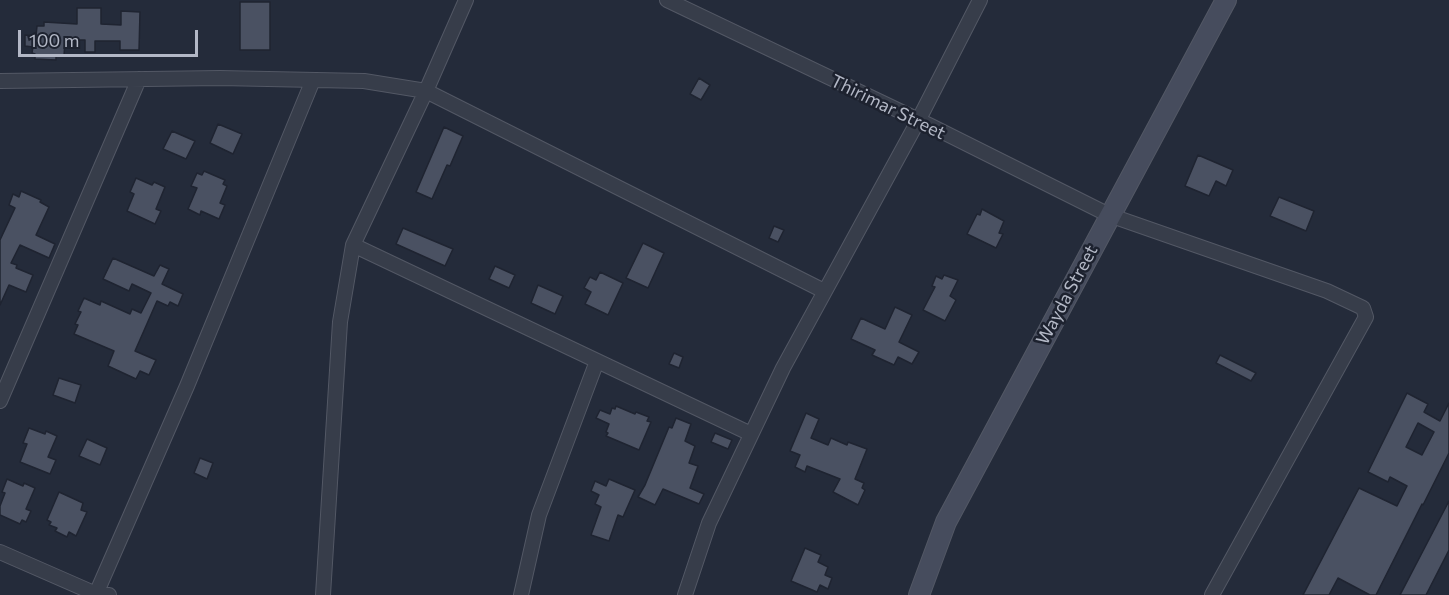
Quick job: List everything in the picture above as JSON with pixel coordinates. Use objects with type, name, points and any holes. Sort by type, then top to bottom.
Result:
[{"type":"street","points":[[323,595],[340,322],[353,245],[466,0]]},
{"type":"street","name":"Thirimar Street","points":[[667,0],[1109,216],[1327,291],[1363,308],[1365,317],[1212,595]]},
{"type":"street","points":[[685,595],[709,523],[783,368],[918,121],[980,0]]},
{"type":"street","name":"Wayda Street","points":[[919,595],[946,522],[1226,0]]},
{"type":"street","points":[[0,401],[139,80]]},
{"type":"street","points":[[0,552],[103,595],[313,80]]},
{"type":"street","points":[[0,81],[363,81],[426,91],[824,291]]},
{"type":"street","points":[[353,245],[751,434]]},
{"type":"street","points":[[521,595],[539,515],[597,361]]},
{"type":"building","points":[[240,2],[270,2],[270,50],[240,50]]},
{"type":"building","points":[[77,8],[101,8],[101,24],[121,25],[121,11],[140,12],[139,50],[120,50],[120,41],[95,41],[95,52],[85,52],[85,40],[65,40],[64,56],[56,55],[56,60],[35,59],[35,54],[32,53],[33,47],[25,46],[25,35],[36,36],[37,26],[44,26],[44,22],[77,24]]},
{"type":"building","points":[[699,78],[710,85],[701,100],[690,94]]},
{"type":"building","points":[[218,124],[242,134],[233,154],[210,143]]},
{"type":"building","points":[[444,127],[463,136],[432,199],[416,192]]},
{"type":"building","points":[[172,131],[195,141],[186,159],[163,149]]},
{"type":"building","points":[[1198,155],[1233,170],[1226,186],[1216,181],[1209,196],[1185,186]]},
{"type":"building","points":[[204,171],[225,180],[223,184],[227,186],[220,203],[225,205],[219,219],[201,211],[200,215],[188,209],[197,188],[191,186],[197,173],[202,175]]},
{"type":"building","points":[[136,178],[152,185],[154,182],[165,187],[156,209],[161,211],[155,224],[127,211],[134,194],[130,192]]},
{"type":"building","points":[[21,191],[41,200],[40,202],[49,207],[36,235],[55,244],[49,258],[20,245],[11,263],[17,265],[16,268],[33,275],[26,292],[9,285],[0,305],[0,240],[15,208],[9,205],[13,194],[19,197]]},
{"type":"building","points":[[1279,197],[1314,211],[1306,231],[1270,216]]},
{"type":"building","points":[[982,209],[1004,221],[999,233],[1003,234],[996,248],[967,234]]},
{"type":"building","points":[[774,226],[784,230],[778,242],[769,238]]},
{"type":"building","points":[[403,228],[453,249],[445,266],[396,244]]},
{"type":"building","points":[[643,243],[664,253],[648,288],[626,278]]},
{"type":"building","points":[[113,258],[154,276],[160,265],[169,269],[162,284],[183,294],[178,306],[170,302],[168,306],[157,301],[135,351],[156,360],[149,375],[140,371],[136,379],[108,366],[114,351],[74,334],[78,325],[75,324],[81,312],[78,311],[84,298],[100,305],[101,301],[130,314],[132,309],[141,313],[151,293],[132,284],[129,291],[103,279]]},
{"type":"building","points":[[495,266],[515,275],[509,288],[489,279]]},
{"type":"building","points":[[600,272],[623,283],[608,315],[585,304],[591,292],[584,288],[590,277],[596,280]]},
{"type":"building","points":[[944,275],[958,280],[950,296],[956,300],[945,321],[923,310],[935,287],[932,286],[936,276],[942,279]]},
{"type":"building","points":[[538,285],[563,296],[555,314],[531,303]]},
{"type":"building","points":[[895,307],[912,315],[899,342],[919,352],[912,364],[898,357],[894,365],[872,355],[875,350],[851,339],[861,318],[885,329]]},
{"type":"building","points":[[674,353],[683,357],[679,368],[669,364]]},
{"type":"building","points":[[1220,355],[1256,373],[1251,381],[1216,363]]},
{"type":"building","points":[[59,378],[81,385],[75,403],[53,395]]},
{"type":"building","points":[[1407,393],[1428,404],[1424,412],[1440,421],[1449,403],[1449,453],[1376,595],[1370,595],[1338,578],[1329,595],[1303,595],[1359,488],[1397,506],[1407,486],[1390,477],[1388,482],[1368,472]],"holes":[[[1418,423],[1434,432],[1422,455],[1406,447]]]},
{"type":"building","points":[[616,406],[649,417],[647,421],[651,422],[639,450],[606,436],[609,424],[596,418],[600,410],[610,414],[612,408],[615,409]]},
{"type":"building","points":[[806,413],[819,419],[811,438],[828,445],[831,438],[847,445],[848,442],[867,449],[855,479],[864,483],[862,488],[865,490],[858,505],[833,492],[840,479],[807,466],[805,472],[795,467],[800,455],[790,451]]},
{"type":"building","points":[[676,418],[691,424],[685,441],[695,446],[689,463],[698,466],[690,488],[704,494],[699,504],[663,489],[655,505],[638,497],[669,427],[672,428]]},
{"type":"building","points":[[29,428],[57,436],[48,457],[56,460],[50,474],[20,462],[27,444],[23,443]]},
{"type":"building","points":[[715,433],[732,440],[728,449],[711,442]]},
{"type":"building","points":[[87,439],[107,448],[100,465],[79,456]]},
{"type":"building","points":[[200,458],[213,463],[207,479],[194,473]]},
{"type":"building","points":[[7,479],[35,488],[26,509],[31,511],[26,522],[22,520],[20,524],[0,515],[0,506],[5,493],[2,492]]},
{"type":"building","points":[[609,479],[635,490],[623,517],[618,515],[609,541],[591,535],[601,507],[595,504],[599,495],[591,491],[595,481],[606,486]]},
{"type":"building","points":[[59,492],[83,503],[81,510],[87,512],[76,536],[69,532],[67,537],[55,531],[57,528],[49,525],[51,522],[47,520]]},
{"type":"building","points":[[1449,501],[1449,550],[1426,595],[1400,595]]},
{"type":"building","points":[[805,548],[821,555],[818,562],[828,567],[825,575],[832,578],[828,589],[820,585],[817,592],[791,581]]}]
